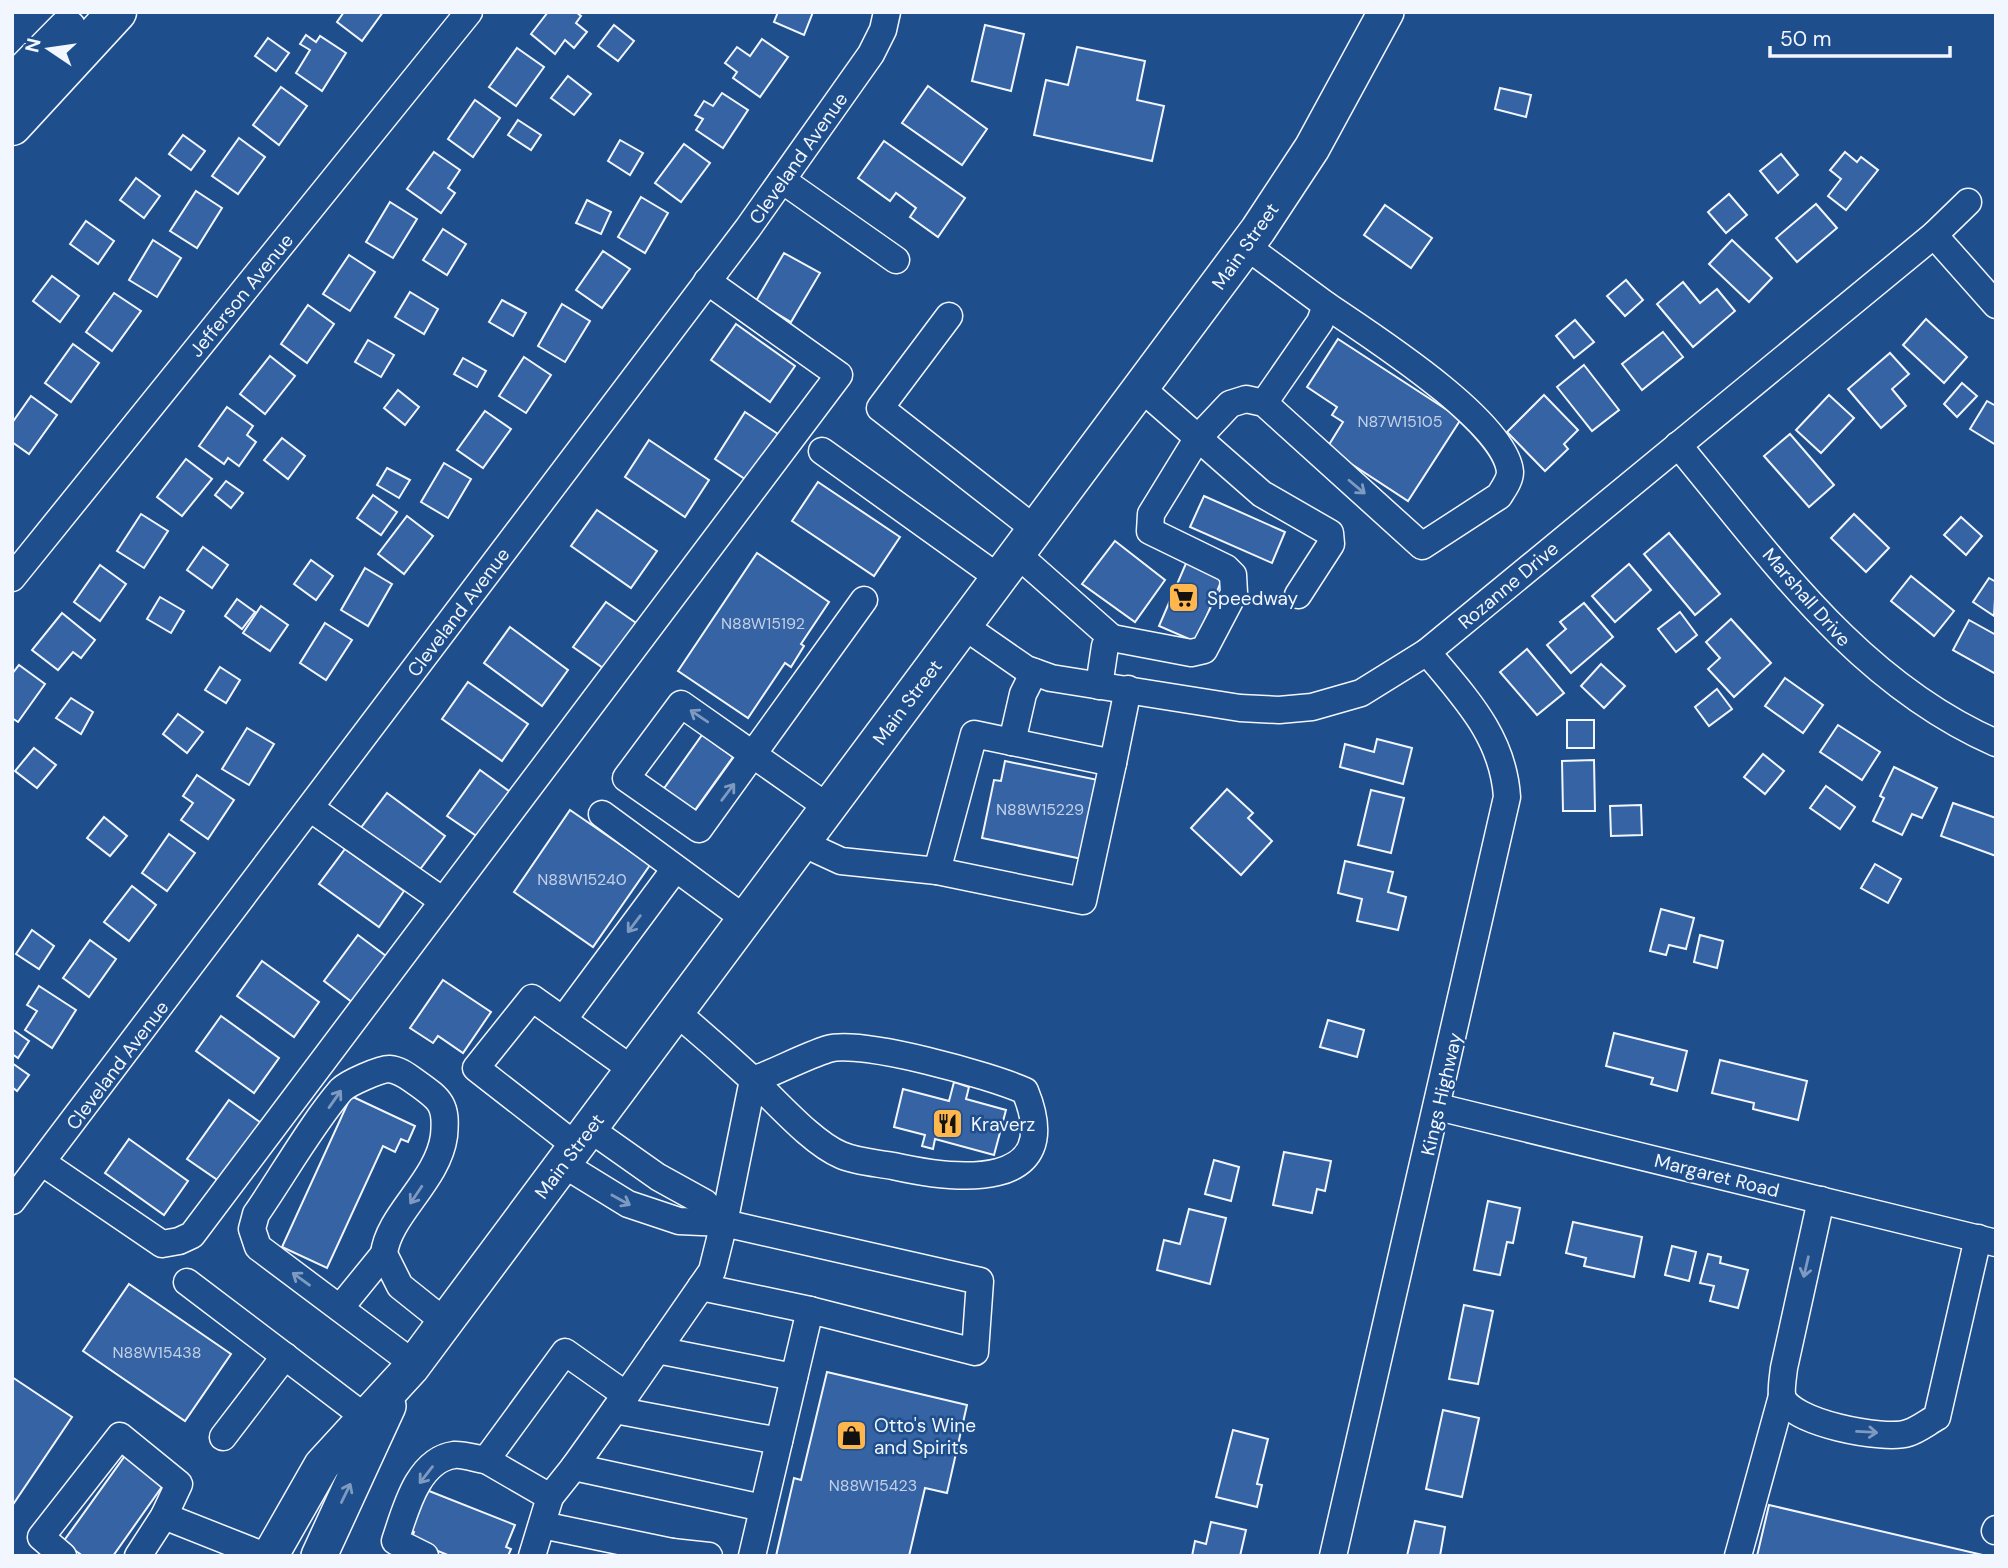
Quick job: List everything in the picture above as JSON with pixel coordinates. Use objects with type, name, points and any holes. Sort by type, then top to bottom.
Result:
[{"type":"highway","points":[[12,85],[83,12]]},
{"type":"highway","points":[[12,126],[117,12]]},
{"type":"main road","name":"Main Street","points":[[270,1556],[322,1465],[371,1421],[1246,246],[1312,148],[1386,12]]},
{"type":"main road","name":"Main Street","points":[[324,1554],[371,1421]]},
{"type":"street","name":"Jefferson Avenue","points":[[12,578],[469,12]]},
{"type":"street","name":"Cleveland Avenue","points":[[12,1201],[782,180],[871,54],[883,30],[887,12]]},
{"type":"street","points":[[782,180],[897,260]]},
{"type":"street","name":"Rozanne Drive","points":[[964,626],[1034,672],[1099,685],[1240,708],[1279,710],[1312,707],[1361,693],[1427,652],[1934,234],[1968,202]]},
{"type":"street","points":[[1934,234],[1996,305]]},
{"type":"street","points":[[949,316],[880,408],[1018,554],[1112,638],[1191,653],[1204,650],[1234,593],[1233,575],[1226,568],[1150,531],[1151,514],[1197,439],[1230,404],[1246,399],[1264,403],[1305,443],[1395,519],[1422,546],[1499,496],[1510,474],[1506,457],[1475,418],[1429,376],[1325,305],[1246,246]]},
{"type":"street","points":[[43,1163],[162,1244],[192,1235],[839,375],[707,281]]},
{"type":"street","points":[[1264,403],[1320,322],[1325,305]]},
{"type":"street","points":[[1141,388],[1262,494],[1330,533],[1331,544],[1298,594]]},
{"type":"street","name":"Marshall Drive","points":[[1678,445],[1824,619],[1853,649],[1907,692],[1951,720],[1996,743]]},
{"type":"street","points":[[822,451],[1018,554]]},
{"type":"street","points":[[828,808],[756,754],[681,704],[626,778],[699,829],[756,754],[864,600]]},
{"type":"street","points":[[1099,685],[1105,646],[1112,638]]},
{"type":"street","name":"Kings Highway","points":[[1333,1556],[1507,797],[1505,769],[1491,735],[1427,652]]},
{"type":"street","points":[[1012,742],[1023,694],[1034,672]]},
{"type":"street","points":[[802,843],[841,861],[937,871],[1083,901],[1128,689]]},
{"type":"street","points":[[937,871],[974,734],[1113,763]]},
{"type":"street","points":[[310,808],[443,901]]},
{"type":"street","points":[[602,814],[746,919]]},
{"type":"street","points":[[563,1020],[675,869]]},
{"type":"street","points":[[633,1070],[532,998],[477,1069],[576,1147],[628,1204],[680,1221],[724,1223],[980,1281],[975,1352],[810,1310],[701,1287]]},
{"type":"street","points":[[676,1012],[796,1122],[840,1155],[924,1173],[992,1176],[1019,1165],[1034,1138],[1034,1113],[1025,1091],[1000,1080],[855,1047],[829,1049],[753,1080]]},
{"type":"street","points":[[340,1308],[384,1254],[392,1231],[434,1165],[443,1140],[445,1113],[440,1099],[401,1072],[388,1069],[375,1070],[343,1087],[256,1214],[252,1229],[258,1247],[340,1308],[409,1369]]},
{"type":"street","points":[[533,1556],[550,1497],[621,1402],[712,1271],[753,1080]]},
{"type":"street","name":"Margaret Road","points":[[1438,1107],[1987,1240]]},
{"type":"street","points":[[576,1147],[658,1177],[705,1203],[724,1223]]},
{"type":"street","points":[[1738,1556],[1782,1396],[1783,1368],[1821,1200]]},
{"type":"street","points":[[1782,1396],[1790,1408],[1818,1421],[1857,1432],[1907,1434],[1937,1417],[1987,1240]]},
{"type":"street","points":[[384,1254],[400,1286],[445,1322]]},
{"type":"street","points":[[187,1282],[371,1421]]},
{"type":"street","points":[[752,1556],[810,1310]]},
{"type":"street","points":[[657,1350],[794,1377]]},
{"type":"street","points":[[486,1460],[565,1352],[621,1402],[779,1441]]},
{"type":"street","points":[[223,1437],[285,1356]]},
{"type":"street","points":[[63,1556],[41,1537],[120,1436],[179,1484],[164,1516],[138,1556]]},
{"type":"street","points":[[425,1556],[395,1541],[408,1504],[427,1469],[453,1455],[486,1460],[550,1497]]},
{"type":"street","points":[[574,1466],[763,1508]]},
{"type":"street","points":[[164,1516],[265,1556]]},
{"type":"street","points":[[542,1525],[671,1554],[709,1556]]},
{"type":"building","points":[[344,12],[383,12],[362,41],[337,22]]},
{"type":"building","points":[[548,12],[576,12],[581,16],[576,23],[587,32],[574,48],[565,40],[555,54],[531,34]]},
{"type":"building","points":[[778,12],[813,12],[804,35],[774,22]]},
{"type":"building","points":[[614,25],[634,41],[618,61],[598,46]]},
{"type":"building","points":[[985,25],[1024,34],[1011,91],[972,81]]},
{"type":"building","points":[[306,35],[316,42],[320,36],[346,53],[322,91],[296,73],[310,50],[300,44]]},
{"type":"building","points":[[268,38],[289,53],[276,71],[255,56]]},
{"type":"building","points":[[762,39],[788,57],[760,97],[733,78],[737,72],[725,63],[737,47],[750,56]]},
{"type":"building","points":[[1077,47],[1145,61],[1137,100],[1164,106],[1152,161],[1034,135],[1046,80],[1068,85]]},
{"type":"building","points":[[517,48],[544,67],[516,106],[489,87]]},
{"type":"building","points":[[568,76],[591,94],[574,115],[551,98]]},
{"type":"building","points":[[928,86],[987,129],[962,165],[902,123]]},
{"type":"building","points":[[281,87],[307,106],[279,145],[253,125]]},
{"type":"building","points":[[1500,88],[1531,95],[1526,117],[1495,109]]},
{"type":"building","points":[[722,93],[748,110],[723,148],[696,130],[703,119],[695,115],[704,101],[713,106]]},
{"type":"building","points":[[475,100],[500,118],[473,157],[448,139]]},
{"type":"building","points":[[518,120],[541,135],[531,150],[508,135]]},
{"type":"building","points":[[183,135],[205,151],[191,170],[169,154]]},
{"type":"building","points":[[239,138],[265,157],[238,194],[212,176]]},
{"type":"building","points":[[620,140],[643,153],[630,175],[608,161]]},
{"type":"building","points":[[884,141],[965,198],[938,237],[910,217],[916,208],[896,193],[890,201],[858,178]]},
{"type":"building","points":[[684,144],[710,163],[681,202],[655,183]]},
{"type":"building","points":[[434,152],[460,170],[448,188],[455,193],[441,213],[407,189]]},
{"type":"building","points":[[1845,152],[1857,162],[1861,157],[1878,170],[1846,210],[1828,196],[1841,179],[1830,170]]},
{"type":"building","points":[[1781,154],[1798,175],[1778,193],[1760,171]]},
{"type":"building","points":[[136,178],[160,196],[144,218],[120,200]]},
{"type":"building","points":[[196,191],[222,208],[197,248],[170,231]]},
{"type":"building","points":[[1729,194],[1747,215],[1726,233],[1708,212]]},
{"type":"building","points":[[641,197],[668,213],[645,253],[618,237]]},
{"type":"building","points":[[587,200],[611,212],[601,234],[576,223]]},
{"type":"building","points":[[390,202],[417,219],[393,258],[366,242]]},
{"type":"building","points":[[1816,204],[1837,228],[1797,262],[1776,238]]},
{"type":"building","points":[[1385,205],[1432,238],[1411,268],[1364,235]]},
{"type":"building","points":[[86,221],[114,241],[98,264],[70,244]]},
{"type":"building","points":[[443,229],[466,244],[447,275],[423,260]]},
{"type":"building","points":[[153,240],[181,258],[157,297],[129,280]]},
{"type":"building","points":[[1732,240],[1772,278],[1749,302],[1709,264]]},
{"type":"building","points":[[603,251],[630,269],[602,308],[576,290]]},
{"type":"building","points":[[784,253],[820,273],[791,322],[756,301]]},
{"type":"building","points":[[349,255],[375,272],[350,311],[323,294]]},
{"type":"building","points":[[52,276],[79,296],[60,322],[33,301]]},
{"type":"building","points":[[1626,280],[1643,300],[1625,316],[1607,296]]},
{"type":"building","points":[[1683,282],[1700,303],[1717,289],[1735,311],[1693,347],[1657,304]]},
{"type":"building","points":[[410,292],[438,309],[424,334],[395,317]]},
{"type":"building","points":[[114,293],[141,311],[112,351],[86,332]]},
{"type":"building","points":[[502,300],[526,313],[513,336],[489,322]]},
{"type":"building","points":[[562,304],[590,321],[565,362],[538,346]]},
{"type":"building","points":[[308,305],[334,324],[307,363],[281,344]]},
{"type":"building","points":[[1926,319],[1967,357],[1944,383],[1903,345]]},
{"type":"building","points":[[1575,320],[1594,342],[1574,358],[1556,336]]},
{"type":"building","points":[[736,324],[795,366],[770,402],[711,360]]},
{"type":"building","points":[[1663,332],[1683,357],[1642,390],[1622,364]]},
{"type":"building","points":[[1338,339],[1461,419],[1408,501],[1327,448],[1343,422],[1332,415],[1337,407],[1307,387]]},
{"type":"building","points":[[368,340],[394,355],[381,377],[355,362]]},
{"type":"building","points":[[73,344],[99,363],[71,402],[45,383]]},
{"type":"building","points":[[1890,353],[1909,374],[1892,389],[1906,406],[1881,428],[1848,389]]},
{"type":"building","points":[[270,356],[295,376],[265,414],[240,394]]},
{"type":"building","points":[[524,357],[551,375],[526,413],[499,396]]},
{"type":"building","points":[[463,358],[486,371],[477,387],[454,374]]},
{"type":"building","points":[[1584,365],[1619,410],[1592,431],[1557,387]]},
{"type":"building","points":[[1962,383],[1977,396],[1957,417],[1944,404]]},
{"type":"building","points":[[398,390],[419,407],[405,425],[384,408]]},
{"type":"building","points":[[1544,395],[1578,430],[1564,444],[1568,449],[1545,471],[1507,432]]},
{"type":"building","points":[[1829,395],[1854,418],[1821,453],[1796,430]]},
{"type":"building","points":[[31,396],[57,415],[29,454],[12,442],[12,423]]},
{"type":"building","points":[[1987,401],[1996,406],[1996,445],[1970,429]]},
{"type":"building","points":[[227,407],[253,426],[247,435],[256,442],[239,466],[228,458],[224,464],[199,446]]},
{"type":"building","points":[[485,411],[511,429],[483,468],[457,450]]},
{"type":"building","points":[[745,412],[778,434],[748,481],[715,459]]},
{"type":"building","points":[[1790,434],[1834,485],[1809,507],[1764,456]]},
{"type":"building","points":[[282,438],[305,456],[288,479],[264,460]]},
{"type":"building","points":[[649,440],[709,480],[685,517],[625,477]]},
{"type":"building","points":[[186,459],[212,479],[182,516],[157,497]]},
{"type":"building","points":[[444,463],[471,479],[448,518],[421,502]]},
{"type":"building","points":[[387,468],[410,480],[399,498],[377,485]]},
{"type":"building","points":[[226,481],[243,493],[231,508],[215,495]]},
{"type":"building","points":[[818,482],[900,537],[874,576],[792,521]]},
{"type":"building","points":[[373,495],[397,512],[381,535],[357,518]]},
{"type":"building","points":[[1204,496],[1285,532],[1272,563],[1190,527]]},
{"type":"building","points":[[597,510],[657,551],[631,588],[571,546]]},
{"type":"building","points":[[141,514],[168,531],[144,568],[117,551]]},
{"type":"building","points":[[1854,514],[1889,548],[1866,572],[1831,538]]},
{"type":"building","points":[[407,516],[433,536],[404,574],[378,554]]},
{"type":"building","points":[[1961,517],[1982,536],[1966,555],[1944,535]]},
{"type":"building","points":[[1669,533],[1720,594],[1695,615],[1644,554]]},
{"type":"building","points":[[1115,541],[1165,580],[1135,622],[1082,584]]},
{"type":"building","points":[[203,547],[228,565],[212,588],[187,570]]},
{"type":"building","points":[[757,553],[829,602],[801,644],[804,646],[791,667],[785,663],[748,718],[678,671]]},
{"type":"building","points":[[311,560],[333,576],[316,600],[294,584]]},
{"type":"building","points":[[1187,561],[1223,576],[1215,597],[1220,599],[1215,610],[1210,608],[1196,642],[1159,626]]},
{"type":"building","points":[[1629,564],[1651,590],[1615,622],[1592,596]]},
{"type":"building","points":[[100,565],[126,584],[100,621],[74,602]]},
{"type":"building","points":[[365,568],[392,584],[368,626],[341,610]]},
{"type":"building","points":[[1911,576],[1954,611],[1934,636],[1891,601]]},
{"type":"building","points":[[1989,578],[1996,582],[1994,616],[1973,602]]},
{"type":"building","points":[[160,597],[184,611],[171,633],[147,619]]},
{"type":"building","points":[[237,599],[255,612],[242,629],[225,616]]},
{"type":"building","points":[[606,602],[639,625],[606,670],[573,647]]},
{"type":"building","points":[[1584,603],[1613,637],[1571,673],[1547,645],[1566,629],[1560,622]]},
{"type":"building","points":[[261,606],[288,625],[270,651],[243,633]]},
{"type":"building","points":[[1680,612],[1697,635],[1676,652],[1658,629]]},
{"type":"building","points":[[62,613],[95,640],[81,658],[73,652],[58,670],[32,650]]},
{"type":"building","points":[[1731,619],[1771,663],[1734,697],[1708,669],[1720,658],[1706,642]]},
{"type":"building","points":[[1969,620],[1996,635],[1996,674],[1953,650]]},
{"type":"building","points":[[325,623],[352,640],[326,680],[300,663]]},
{"type":"building","points":[[510,627],[568,670],[542,706],[484,663]]},
{"type":"building","points":[[1527,649],[1564,693],[1537,715],[1500,672]]},
{"type":"building","points":[[1601,664],[1625,686],[1604,708],[1581,686]]},
{"type":"building","points":[[19,665],[45,684],[18,722],[12,718],[12,674]]},
{"type":"building","points":[[220,667],[240,680],[226,703],[205,690]]},
{"type":"building","points":[[1785,678],[1823,705],[1803,733],[1765,706]]},
{"type":"building","points":[[468,682],[528,724],[502,761],[442,719]]},
{"type":"building","points":[[1717,689],[1732,709],[1709,726],[1695,707]]},
{"type":"building","points":[[71,698],[93,712],[81,734],[56,718]]},
{"type":"building","points":[[178,714],[203,732],[187,753],[163,734]]},
{"type":"building","points":[[1567,720],[1594,720],[1594,748],[1567,748]]},
{"type":"building","points":[[1838,725],[1880,752],[1862,780],[1820,752]]},
{"type":"building","points":[[247,728],[274,744],[249,785],[222,769]]},
{"type":"building","points":[[702,735],[733,757],[690,817],[660,794]]},
{"type":"building","points":[[1377,739],[1412,748],[1403,784],[1340,767],[1345,744],[1374,752]]},
{"type":"building","points":[[34,748],[56,765],[37,788],[15,771]]},
{"type":"building","points":[[1763,754],[1784,771],[1765,794],[1744,777]]},
{"type":"building","points":[[1594,760],[1595,811],[1563,811],[1562,761]]},
{"type":"building","points":[[1005,761],[1098,780],[1082,859],[982,838],[994,780],[1001,781]]},
{"type":"building","points":[[1894,767],[1937,788],[1922,818],[1912,814],[1902,835],[1873,821],[1884,798],[1880,796]]},
{"type":"building","points":[[480,770],[513,794],[481,839],[447,816]]},
{"type":"building","points":[[197,775],[234,800],[208,839],[181,820],[193,803],[183,796]]},
{"type":"building","points":[[1826,786],[1855,807],[1840,829],[1810,808]]},
{"type":"building","points":[[1227,789],[1253,813],[1248,818],[1272,841],[1241,875],[1191,828]]},
{"type":"building","points":[[1371,790],[1404,798],[1391,853],[1358,845]]},
{"type":"building","points":[[387,793],[445,836],[418,872],[360,829]]},
{"type":"building","points":[[1953,803],[1996,818],[1996,856],[1941,836]]},
{"type":"building","points":[[1641,805],[1642,835],[1611,836],[1610,806]]},
{"type":"building","points":[[570,810],[650,865],[593,947],[514,892]]},
{"type":"building","points":[[104,817],[127,836],[110,856],[87,838]]},
{"type":"building","points":[[169,834],[195,853],[167,891],[142,873]]},
{"type":"building","points":[[345,849],[404,891],[379,927],[319,884]]},
{"type":"building","points":[[1345,861],[1393,872],[1388,892],[1406,897],[1398,930],[1357,921],[1362,899],[1338,893]]},
{"type":"building","points":[[1875,864],[1901,879],[1888,903],[1861,888]]},
{"type":"building","points":[[132,886],[156,905],[129,941],[104,922]]},
{"type":"building","points":[[1661,909],[1694,918],[1686,949],[1669,945],[1666,955],[1650,951]]},
{"type":"building","points":[[32,930],[54,946],[39,969],[16,954]]},
{"type":"building","points":[[358,935],[390,959],[356,1005],[324,981]]},
{"type":"building","points":[[1700,935],[1723,941],[1717,968],[1694,962]]},
{"type":"building","points":[[90,940],[116,959],[89,997],[63,978]]},
{"type":"building","points":[[262,961],[319,1002],[294,1037],[237,996]]},
{"type":"building","points":[[443,980],[491,1012],[463,1053],[438,1036],[433,1043],[410,1028]]},
{"type":"building","points":[[39,986],[76,1010],[52,1048],[25,1030],[37,1011],[27,1005]]},
{"type":"building","points":[[221,1016],[279,1058],[254,1093],[196,1051]]},
{"type":"building","points":[[1328,1020],[1364,1030],[1357,1057],[1320,1047]]},
{"type":"building","points":[[12,1029],[29,1041],[18,1058],[12,1054]]},
{"type":"building","points":[[1614,1033],[1687,1051],[1677,1091],[1651,1084],[1653,1078],[1606,1066]]},
{"type":"building","points":[[1720,1060],[1807,1081],[1798,1120],[1753,1109],[1754,1103],[1712,1093]]},
{"type":"building","points":[[12,1063],[29,1075],[17,1091],[12,1087]]},
{"type":"building","points":[[954,1082],[969,1087],[966,1099],[1006,1110],[994,1155],[935,1139],[933,1149],[922,1146],[925,1135],[894,1127],[903,1089],[949,1101]]},
{"type":"building","points":[[351,1096],[415,1126],[408,1142],[401,1139],[395,1152],[383,1146],[327,1268],[282,1247]]},
{"type":"building","points":[[229,1100],[264,1125],[222,1183],[187,1159]]},
{"type":"building","points":[[129,1139],[188,1181],[164,1215],[105,1173]]},
{"type":"building","points":[[1284,1152],[1331,1161],[1325,1191],[1317,1189],[1312,1213],[1273,1205]]},
{"type":"building","points":[[1214,1160],[1239,1167],[1231,1201],[1205,1194]]},
{"type":"building","points":[[1488,1201],[1520,1208],[1513,1243],[1507,1242],[1500,1275],[1474,1270]]},
{"type":"building","points":[[1189,1209],[1226,1218],[1210,1284],[1157,1270],[1164,1240],[1180,1244]]},
{"type":"building","points":[[1573,1222],[1642,1237],[1634,1277],[1584,1266],[1586,1258],[1566,1253]]},
{"type":"building","points":[[1672,1246],[1696,1252],[1689,1281],[1665,1275]]},
{"type":"building","points":[[1708,1254],[1721,1257],[1720,1263],[1748,1270],[1738,1308],[1710,1301],[1714,1286],[1700,1283]]},
{"type":"building","points":[[129,1284],[231,1354],[185,1421],[83,1351]]},
{"type":"building","points":[[1464,1305],[1493,1311],[1478,1384],[1449,1379]]},
{"type":"building","points":[[827,1372],[967,1405],[947,1493],[925,1488],[909,1556],[776,1556],[794,1478],[801,1480]]},
{"type":"building","points":[[12,1377],[72,1417],[12,1506]]},
{"type":"building","points":[[1443,1410],[1479,1418],[1462,1497],[1426,1489]]},
{"type":"building","points":[[1233,1430],[1268,1439],[1257,1484],[1262,1485],[1257,1507],[1216,1497]]},
{"type":"building","points":[[127,1453],[166,1481],[113,1556],[83,1556],[63,1542]]},
{"type":"building","points":[[424,1489],[515,1525],[506,1547],[511,1549],[508,1556],[450,1556],[411,1540],[414,1532],[408,1529]]},
{"type":"building","points":[[1769,1505],[1983,1555],[1983,1556],[1757,1556]]},
{"type":"building","points":[[1415,1521],[1445,1527],[1440,1556],[1407,1556]]},
{"type":"building","points":[[1211,1522],[1246,1530],[1240,1556],[1192,1556],[1195,1541],[1206,1544]]},
{"type":"place","name":"Speedway","points":[[1184,598]]},
{"type":"place","name":"Kraverz","points":[[948,1124]]},
{"type":"place","name":"Otto's Wine and Spirits","points":[[851,1436]]}]
